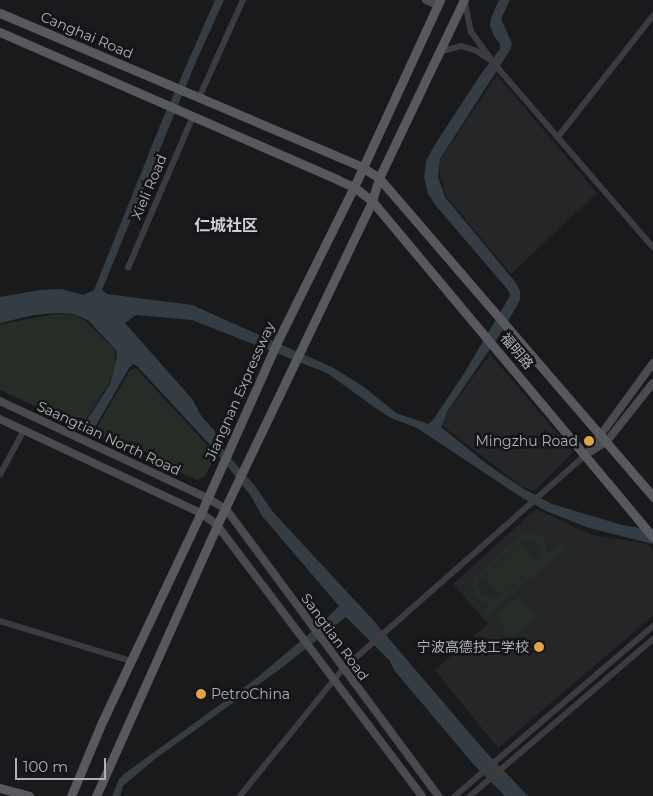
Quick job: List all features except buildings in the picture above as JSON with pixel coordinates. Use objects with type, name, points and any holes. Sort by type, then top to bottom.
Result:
[{"type":"main road","points":[[426,0],[438,3]]},
{"type":"main road","points":[[96,796],[217,525],[372,201],[379,178],[464,0]]},
{"type":"main road","name":"Jiangnan Expressway","points":[[71,796],[131,661],[208,498],[271,355],[354,187],[438,3]]},
{"type":"main road","name":"Canghai Road","points":[[0,13],[199,98]]},
{"type":"main road","name":"福明路","points":[[0,32],[354,187],[372,201],[653,537]]},
{"type":"main road","name":"福明路","points":[[199,98],[362,167],[379,178],[653,497]]},
{"type":"main road","points":[[586,455],[600,433],[653,363]]},
{"type":"main road","points":[[586,455],[607,442],[653,383]]},
{"type":"main road","name":"Saangtian North Road","points":[[0,401],[208,498]]},
{"type":"main road","name":"Saangtian North Road","points":[[0,419],[201,513]]},
{"type":"main road","name":"Sangtian Road","points":[[208,498],[226,509],[438,796]]},
{"type":"main road","name":"Sangtian Road","points":[[201,513],[217,525],[422,796]]},
{"type":"main road","points":[[0,788],[29,796]]},
{"type":"street","points":[[199,98],[243,0]]},
{"type":"street","points":[[464,0],[471,32],[492,61],[653,247]]},
{"type":"street","points":[[558,137],[653,16]]},
{"type":"street","points":[[439,52],[461,46],[477,51],[492,61]]},
{"type":"street","name":"Xieli Road","points":[[128,268],[193,116]]},
{"type":"street","points":[[0,475],[24,430]]},
{"type":"street","points":[[240,796],[333,678],[586,455]]},
{"type":"street","points":[[0,621],[131,661]]},
{"type":"street","points":[[455,796],[653,626]]},
{"type":"street","points":[[470,796],[653,639]]},
{"type":"street","points":[[245,789],[250,796]]},
{"type":"shaded area","points":[[215,0],[224,0],[195,64],[102,290],[107,294],[192,305],[334,368],[364,387],[396,413],[428,424],[433,420],[463,375],[510,296],[508,290],[437,207],[428,194],[424,177],[426,161],[434,146],[483,71],[500,49],[500,44],[490,26],[491,18],[499,0],[510,0],[501,19],[512,43],[510,50],[440,159],[438,177],[445,197],[516,283],[520,291],[520,300],[503,330],[447,412],[441,427],[488,465],[524,489],[552,504],[622,525],[653,530],[653,544],[589,528],[546,511],[521,497],[417,428],[391,418],[327,373],[192,320],[136,315],[125,323],[192,399],[202,417],[214,430],[221,447],[255,486],[273,512],[373,620],[484,750],[528,796],[505,796],[474,765],[394,670],[390,661],[346,617],[280,669],[155,759],[123,786],[120,796],[112,796],[119,779],[124,774],[258,677],[339,606],[262,516],[251,496],[212,447],[137,366],[133,364],[129,368],[94,429],[85,423],[110,384],[117,357],[116,350],[88,320],[73,314],[58,313],[34,315],[0,323],[0,297],[40,290],[62,289],[83,295],[94,290],[161,123]]},
{"type":"shaded area","points":[[497,75],[597,193],[511,274],[446,196],[440,176],[440,160]]},
{"type":"shaded area","points":[[56,314],[73,315],[85,320],[115,350],[115,365],[109,383],[84,423],[95,431],[130,370],[136,368],[210,448],[215,458],[204,477],[197,480],[0,390],[0,324]]},
{"type":"shaded area","points":[[490,354],[573,452],[534,491],[521,486],[444,427],[441,421]]},
{"type":"shaded area","name":"宁波高德技工学校","points":[[536,509],[592,535],[648,544],[653,550],[653,616],[498,748],[435,670],[488,624],[453,584]]},
{"type":"shaded area","points":[[524,533],[535,534],[544,538],[548,555],[563,542],[567,547],[487,616],[483,611],[490,605],[475,596],[472,585],[473,578]],"holes":[[[530,540],[536,543],[540,549],[538,562],[536,563],[520,544],[484,576],[500,595],[533,567],[498,598],[491,599],[482,595],[478,585],[481,577],[520,542]]]},
{"type":"shaded area","points":[[518,596],[536,617],[512,637],[494,617]]},
{"type":"place","name":"Mingzhu Road","points":[[589,441]]},
{"type":"place","name":"宁波高德技工学校","points":[[539,647]]},
{"type":"place","name":"PetroChina","points":[[201,694]]},
{"type":"district","name":"仁城社区","points":[[226,226]]}]
